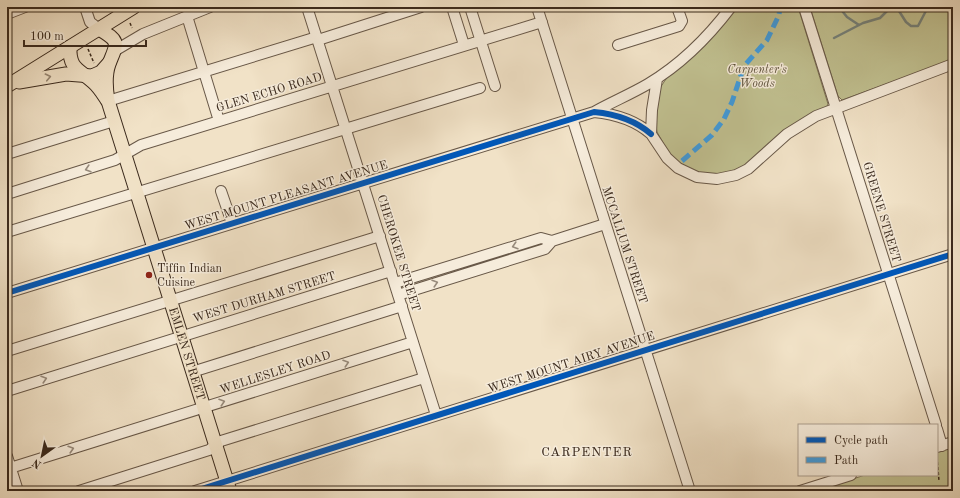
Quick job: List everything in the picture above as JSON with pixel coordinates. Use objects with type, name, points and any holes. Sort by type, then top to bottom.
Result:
[{"type":"main road","points":[[8,83],[134,7]]},
{"type":"main road","points":[[99,29],[114,40],[116,50]]},
{"type":"main road","name":"EMLEN STREET","points":[[70,47],[70,56],[73,65],[92,73],[98,87],[108,101]]},
{"type":"main road","name":"EMLEN STREET","points":[[116,50],[110,64],[106,83],[108,101],[228,486]]},
{"type":"main road","points":[[8,83],[66,74],[101,72],[110,64]]},
{"type":"street","points":[[7,14],[25,7]]},
{"type":"street","points":[[85,7],[90,22],[99,29]]},
{"type":"street","points":[[116,50],[143,34],[210,7]]},
{"type":"street","name":"CHEROKEE STREET","points":[[307,7],[436,416]]},
{"type":"street","points":[[108,101],[204,71],[422,7]]},
{"type":"street","points":[[452,7],[464,45]]},
{"type":"street","points":[[470,7],[495,86]]},
{"type":"street","points":[[618,45],[679,26],[682,21],[677,7]]},
{"type":"street","points":[[594,112],[657,78],[695,47],[731,7]]},
{"type":"street","name":"GREENE STREET","points":[[804,7],[936,424]]},
{"type":"street","name":"MCCALLUM STREET","points":[[540,8],[542,22],[690,491]]},
{"type":"street","points":[[187,16],[219,121]]},
{"type":"street","name":"GLEN ECHO ROAD","points":[[7,194],[115,160],[141,145],[542,22]]},
{"type":"street","points":[[594,112],[626,119],[651,134],[667,158],[678,168],[697,177],[710,179],[723,178],[736,175],[748,169],[794,128],[836,108],[953,64]]},
{"type":"street","points":[[651,134],[652,110],[657,78]]},
{"type":"street","points":[[7,232],[137,194],[480,88]]},
{"type":"street","name":"WEST MOUNT PLEASANT AVENUE","points":[[7,292],[594,112]]},
{"type":"street","points":[[7,154],[114,121]]},
{"type":"street","points":[[221,191],[232,223]]},
{"type":"street","points":[[398,295],[545,249],[552,241],[605,224]]},
{"type":"street","points":[[7,351],[380,236]]},
{"type":"street","points":[[395,283],[541,238],[552,241]]},
{"type":"street","name":"WEST MOUNT AIRY AVENUE","points":[[195,491],[228,486],[436,416],[953,254]]},
{"type":"street","points":[[474,259],[477,270]]},
{"type":"street","name":"WEST DURHAM STREET","points":[[7,391],[391,271]]},
{"type":"street","points":[[192,372],[402,306]]},
{"type":"street","name":"WELLESLEY ROAD","points":[[9,468],[413,342]]},
{"type":"street","points":[[79,491],[209,450],[221,441],[424,378]]},
{"type":"street","points":[[938,435],[940,447],[953,442]]},
{"type":"street","points":[[7,456],[9,468],[18,491]]},
{"type":"street","points":[[800,491],[819,488],[849,476]]},
{"type":"path","points":[[130,23],[132,28]]},
{"type":"path","points":[[88,49],[92,73]]},
{"type":"path","points":[[938,469],[939,481]]},
{"type":"green space","name":"Carpenter's Woods","points":[[735,7],[798,7],[828,104],[826,108],[741,169],[722,174],[703,174],[685,167],[670,155],[657,132],[655,120],[660,88],[668,76]]},
{"type":"green space","points":[[810,7],[953,7],[953,60],[842,100],[838,96]]},
{"type":"green space","points":[[951,448],[953,452],[953,491],[816,491],[862,476],[938,476],[938,452]]},
{"type":"waterway","points":[[839,7],[847,17],[859,25]]},
{"type":"waterway","points":[[834,38],[863,23],[880,18],[889,9],[899,11],[906,22],[911,26],[918,26],[928,7]]},
{"type":"marked path","points":[[682,161],[712,135],[724,119],[732,102],[744,66],[767,40],[779,15],[780,7]]},
{"type":"cycle path","points":[[7,293],[594,112],[624,118],[645,129],[651,134]]},
{"type":"cycle path","points":[[195,491],[953,254]]},
{"type":"place","name":"Tiffin Indian Cuisine","points":[[149,275]]},
{"type":"district","name":"CARPENTER","points":[[587,451]]}]
